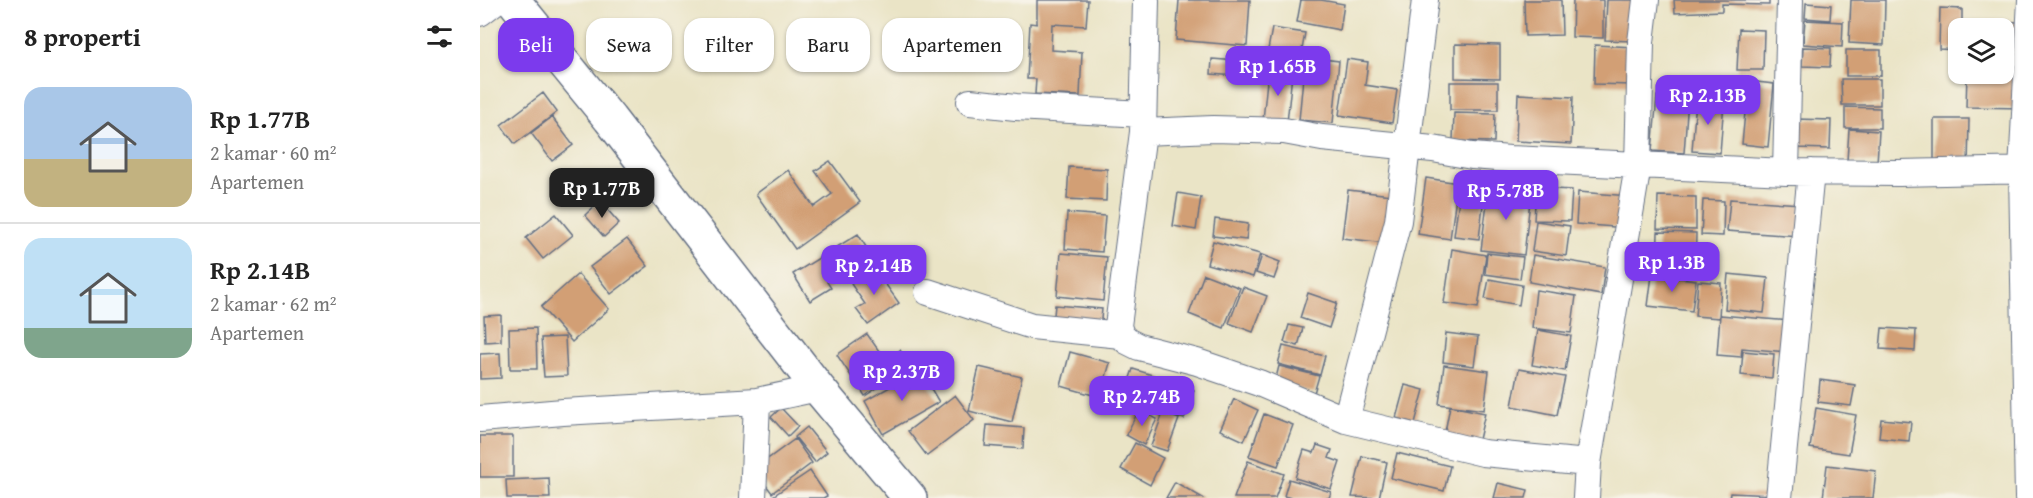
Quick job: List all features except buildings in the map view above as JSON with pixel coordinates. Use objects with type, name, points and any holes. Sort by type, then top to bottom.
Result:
[{"type":"main road","points":[[513,0],[610,119],[818,388],[910,498]]},
{"type":"street","points":[[480,12],[497,0]]},
{"type":"street","points":[[1146,0],[1143,123],[1118,326],[1121,335],[1139,347],[1197,362],[1259,383],[1346,420],[1484,453],[1588,463]]},
{"type":"street","points":[[1346,420],[1398,220],[1425,0]]},
{"type":"street","points":[[1586,498],[1588,463],[1638,166],[1641,42],[1646,0]]},
{"type":"street","points":[[1779,498],[1798,172],[1790,0]]},
{"type":"street","points":[[2028,498],[2027,170],[2031,0]]},
{"type":"street","points":[[970,102],[1143,123],[1284,132],[1510,159],[1798,172],[1899,173],[2027,170]]},
{"type":"street","points":[[928,292],[1032,326],[1121,335]]},
{"type":"street","points":[[480,420],[563,412],[756,401],[818,388]]},
{"type":"street","points":[[753,498],[756,401]]}]
